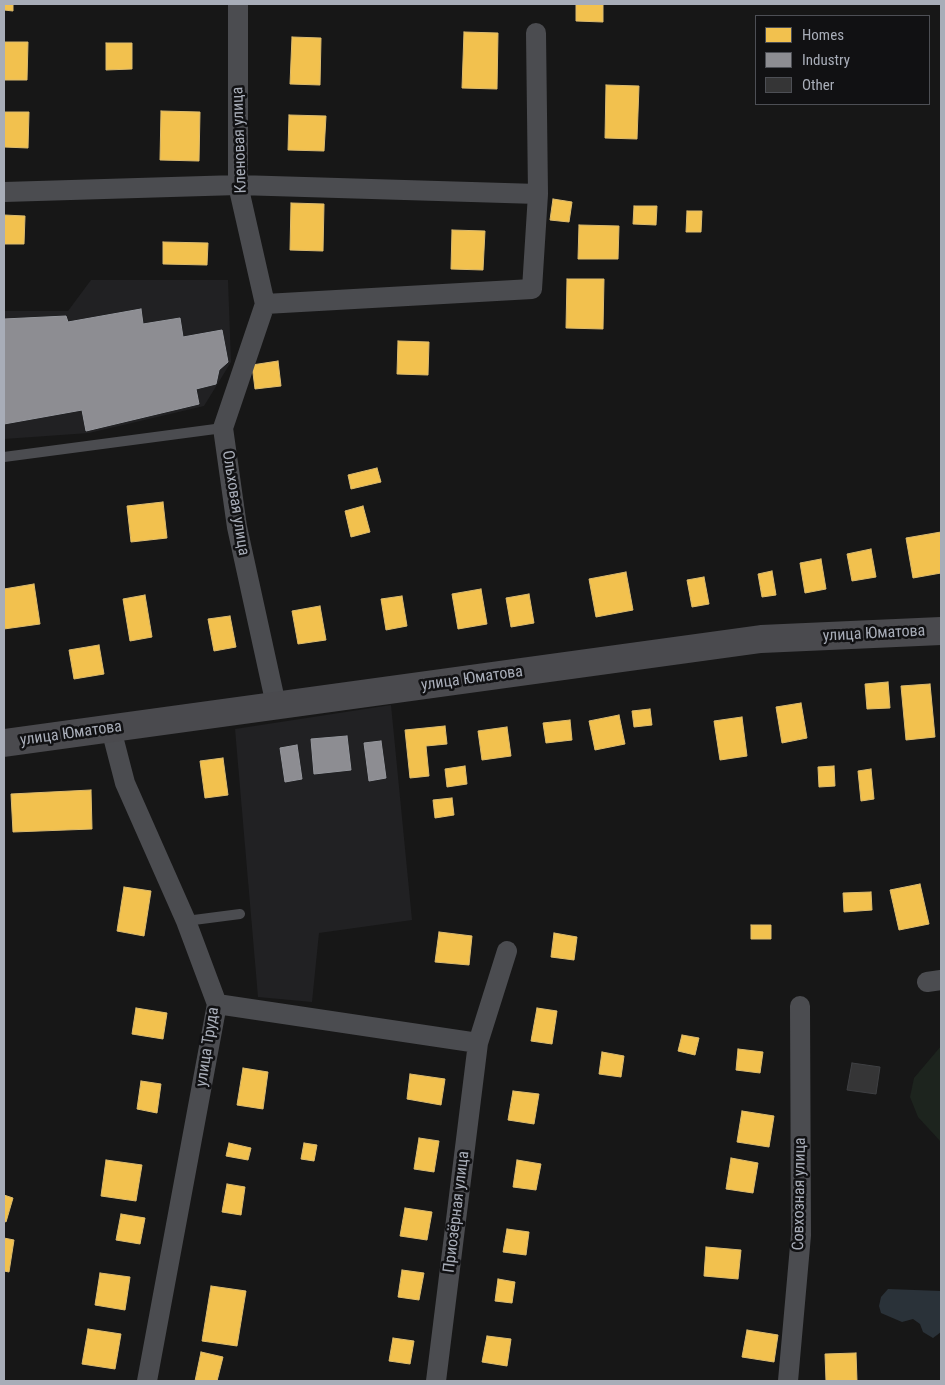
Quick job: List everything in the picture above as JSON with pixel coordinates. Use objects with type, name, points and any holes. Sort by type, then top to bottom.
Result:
[{"type":"main road","name":"улица Юматова","points":[[4,743],[761,639],[941,631]]},
{"type":"street","name":"Кленовая улица","points":[[238,4],[238,185],[265,304]]},
{"type":"street","points":[[265,304],[532,289],[538,194],[536,33]]},
{"type":"street","points":[[4,192],[238,185],[538,194]]},
{"type":"street","name":"Ольховая улица","points":[[265,304],[223,428],[237,527],[276,706]]},
{"type":"street","name":"улица Труда","points":[[111,728],[125,783],[186,921],[217,1004],[147,1381]]},
{"type":"street","name":"Приозёрная улица","points":[[436,1381],[478,1043],[507,951]]},
{"type":"street","points":[[217,1004],[478,1043]]},
{"type":"street","name":"Совхозная улица","points":[[788,1381],[801,1234],[800,1006]]},
{"type":"lane","points":[[4,457],[223,428]]},
{"type":"lane","points":[[186,921],[240,914]]},
{"type":"shaded area","points":[[91,280],[228,280],[231,362],[204,406],[89,433],[4,439],[4,311],[68,311]]},
{"type":"shaded area","points":[[391,705],[412,920],[319,933],[312,1002],[258,997],[235,729]]},
{"type":"shaded area","points":[[941,1046],[941,1142],[918,1117],[910,1097],[914,1078]]},
{"type":"shaded area","points":[[888,1289],[941,1291],[941,1332],[933,1338],[923,1332],[920,1324],[913,1319],[902,1322],[881,1313],[879,1306],[881,1297]]},
{"type":"building: Homes","points":[[4,4],[13,4],[13,11],[4,10]]},
{"type":"building: Homes","points":[[576,4],[603,4],[603,22],[576,21]]},
{"type":"building: Homes","points":[[464,32],[498,33],[497,89],[462,88]]},
{"type":"building: Homes","points":[[292,37],[321,38],[320,85],[290,84]]},
{"type":"building: Homes","points":[[4,42],[28,42],[27,80],[4,80]]},
{"type":"building: Homes","points":[[106,43],[132,43],[132,69],[106,70]]},
{"type":"building: Homes","points":[[606,85],[639,86],[637,139],[605,138]]},
{"type":"building: Homes","points":[[161,111],[200,112],[199,161],[160,160]]},
{"type":"building: Homes","points":[[4,112],[29,112],[28,148],[4,147]]},
{"type":"building: Homes","points":[[289,115],[326,116],[324,151],[288,150]]},
{"type":"building: Homes","points":[[553,199],[572,202],[569,222],[550,220]]},
{"type":"building: Homes","points":[[291,203],[324,204],[323,251],[290,250]]},
{"type":"building: Homes","points":[[634,206],[657,206],[656,225],[633,224]]},
{"type":"building: Homes","points":[[687,211],[702,211],[701,232],[686,232]]},
{"type":"building: Homes","points":[[4,215],[25,216],[24,244],[4,244]]},
{"type":"building: Homes","points":[[579,225],[619,226],[618,259],[578,259]]},
{"type":"building: Homes","points":[[452,230],[485,231],[483,270],[451,269]]},
{"type":"building: Homes","points":[[163,242],[208,243],[207,265],[163,264]]},
{"type":"building: Homes","points":[[567,279],[604,279],[603,329],[566,328]]},
{"type":"building: Homes","points":[[398,341],[429,342],[428,375],[397,374]]},
{"type":"building: Homes","points":[[278,361],[281,386],[255,389],[252,365]]},
{"type":"building: Homes","points":[[377,468],[381,482],[351,489],[348,475]]},
{"type":"building: Homes","points":[[163,502],[167,538],[131,542],[127,506]]},
{"type":"building: Homes","points":[[363,506],[370,532],[351,537],[345,511]]},
{"type":"building: Homes","points":[[941,532],[941,573],[913,578],[906,538]]},
{"type":"building: Homes","points":[[871,549],[876,577],[852,581],[847,554]]},
{"type":"building: Homes","points":[[821,559],[826,589],[805,593],[800,563]]},
{"type":"building: Homes","points":[[772,571],[776,595],[762,597],[758,574]]},
{"type":"building: Homes","points":[[626,572],[633,610],[596,617],[589,579]]},
{"type":"building: Homes","points":[[704,577],[709,604],[692,607],[687,580]]},
{"type":"building: Homes","points":[[34,584],[40,624],[4,629],[4,589]]},
{"type":"building: Homes","points":[[481,589],[487,624],[458,629],[452,594]]},
{"type":"building: Homes","points":[[529,594],[534,623],[511,627],[506,598]]},
{"type":"building: Homes","points":[[145,595],[152,637],[130,641],[123,599]]},
{"type":"building: Homes","points":[[402,596],[407,626],[386,630],[381,599]]},
{"type":"building: Homes","points":[[320,606],[326,640],[298,644],[292,611]]},
{"type":"building: Homes","points":[[230,616],[236,647],[214,651],[208,619]]},
{"type":"building: Homes","points":[[99,645],[104,674],[74,679],[69,650]]},
{"type":"building: Homes","points":[[888,682],[890,708],[867,709],[865,684]]},
{"type":"building: Homes","points":[[930,684],[935,737],[906,740],[901,686]]},
{"type":"building: Homes","points":[[801,703],[807,738],[782,743],[776,707]]},
{"type":"building: Homes","points":[[650,709],[652,725],[634,727],[632,711]]},
{"type":"building: Homes","points":[[619,715],[625,744],[595,750],[589,721]]},
{"type":"building: Homes","points":[[742,717],[747,756],[720,760],[714,721]]},
{"type":"building: Homes","points":[[570,720],[572,740],[546,743],[543,723]]},
{"type":"building: Homes","points":[[445,726],[447,744],[426,746],[429,776],[410,778],[405,730]]},
{"type":"building: Homes","points":[[507,727],[511,756],[482,760],[478,731]]},
{"type":"building: Homes","points":[[223,758],[228,795],[205,798],[200,761]]},
{"type":"building: Homes","points":[[465,766],[467,784],[447,787],[445,769]]},
{"type":"building: Homes","points":[[834,766],[835,786],[819,787],[818,767]]},
{"type":"building: Homes","points":[[871,769],[874,799],[861,801],[858,771]]},
{"type":"building: Homes","points":[[91,790],[92,829],[13,832],[11,794]]},
{"type":"building: Homes","points":[[452,798],[454,815],[435,818],[433,800]]},
{"type":"building: Homes","points":[[920,884],[929,924],[899,930],[890,890]]},
{"type":"building: Homes","points":[[124,887],[151,891],[144,936],[117,931]]},
{"type":"building: Homes","points":[[871,892],[872,910],[844,912],[843,893]]},
{"type":"building: Homes","points":[[751,925],[771,925],[771,939],[751,939]]},
{"type":"building: Homes","points":[[439,932],[472,936],[469,965],[435,962]]},
{"type":"building: Homes","points":[[554,933],[577,937],[574,960],[551,957]]},
{"type":"building: Homes","points":[[136,1008],[167,1013],[163,1039],[132,1034]]},
{"type":"building: Homes","points":[[537,1008],[557,1011],[552,1044],[531,1041]]},
{"type":"building: Homes","points":[[682,1035],[699,1038],[695,1055],[678,1051]]},
{"type":"building: Homes","points":[[738,1049],[763,1052],[760,1073],[736,1070]]},
{"type":"building: Homes","points":[[602,1052],[624,1056],[621,1077],[599,1074]]},
{"type":"building: Homes","points":[[243,1068],[268,1072],[263,1109],[237,1105]]},
{"type":"building: Homes","points":[[410,1074],[445,1079],[441,1105],[407,1099]]},
{"type":"building: Homes","points":[[141,1081],[161,1084],[157,1113],[137,1109]]},
{"type":"building: Homes","points":[[513,1091],[539,1094],[534,1124],[508,1120]]},
{"type":"building: Homes","points":[[742,1111],[774,1116],[769,1147],[737,1142]]},
{"type":"building: Homes","points":[[419,1138],[439,1141],[434,1172],[414,1169]]},
{"type":"building: Homes","points":[[229,1143],[251,1148],[248,1160],[226,1156]]},
{"type":"building: Homes","points":[[304,1143],[317,1145],[314,1161],[301,1159]]},
{"type":"building: Homes","points":[[731,1158],[758,1163],[753,1193],[726,1189]]},
{"type":"building: Homes","points":[[106,1160],[142,1165],[136,1201],[101,1196]]},
{"type":"building: Homes","points":[[517,1160],[541,1164],[536,1190],[513,1187]]},
{"type":"building: Homes","points":[[227,1184],[245,1187],[241,1215],[222,1212]]},
{"type":"building: Homes","points":[[4,1195],[13,1198],[6,1222],[4,1221]]},
{"type":"building: Homes","points":[[405,1208],[432,1212],[427,1240],[400,1236]]},
{"type":"building: Homes","points":[[121,1214],[145,1218],[140,1244],[116,1240]]},
{"type":"building: Homes","points":[[507,1229],[529,1232],[526,1255],[503,1252]]},
{"type":"building: Homes","points":[[4,1238],[14,1240],[9,1272],[4,1271]]},
{"type":"building: Homes","points":[[706,1247],[741,1250],[738,1279],[704,1276]]},
{"type":"building: Homes","points":[[402,1270],[424,1273],[419,1300],[398,1297]]},
{"type":"building: Homes","points":[[100,1273],[130,1277],[125,1310],[95,1305]]},
{"type":"building: Homes","points":[[498,1279],[515,1282],[512,1303],[495,1301]]},
{"type":"building: Homes","points":[[211,1286],[246,1291],[237,1346],[202,1341]]},
{"type":"building: Homes","points":[[88,1329],[121,1334],[115,1369],[82,1364]]},
{"type":"building: Homes","points":[[747,1330],[778,1335],[774,1362],[742,1357]]},
{"type":"building: Homes","points":[[487,1336],[511,1339],[507,1366],[482,1362]]},
{"type":"building: Homes","points":[[393,1338],[414,1341],[410,1364],[389,1361]]},
{"type":"building: Homes","points":[[201,1352],[223,1357],[217,1381],[195,1381]]},
{"type":"building: Homes","points":[[856,1353],[857,1381],[826,1381],[825,1354]]},
{"type":"building: Industry","points":[[141,309],[143,324],[180,318],[183,337],[222,330],[228,362],[219,370],[216,384],[196,389],[199,404],[86,431],[82,410],[4,424],[4,319],[66,316],[68,322]]},
{"type":"building: Industry","points":[[347,736],[351,770],[314,774],[311,739]]},
{"type":"building: Industry","points":[[381,741],[386,778],[369,781],[364,743]]},
{"type":"building: Industry","points":[[297,745],[302,779],[285,782],[280,748]]},
{"type":"building: Other","points":[[852,1063],[880,1067],[876,1094],[847,1090]]}]
